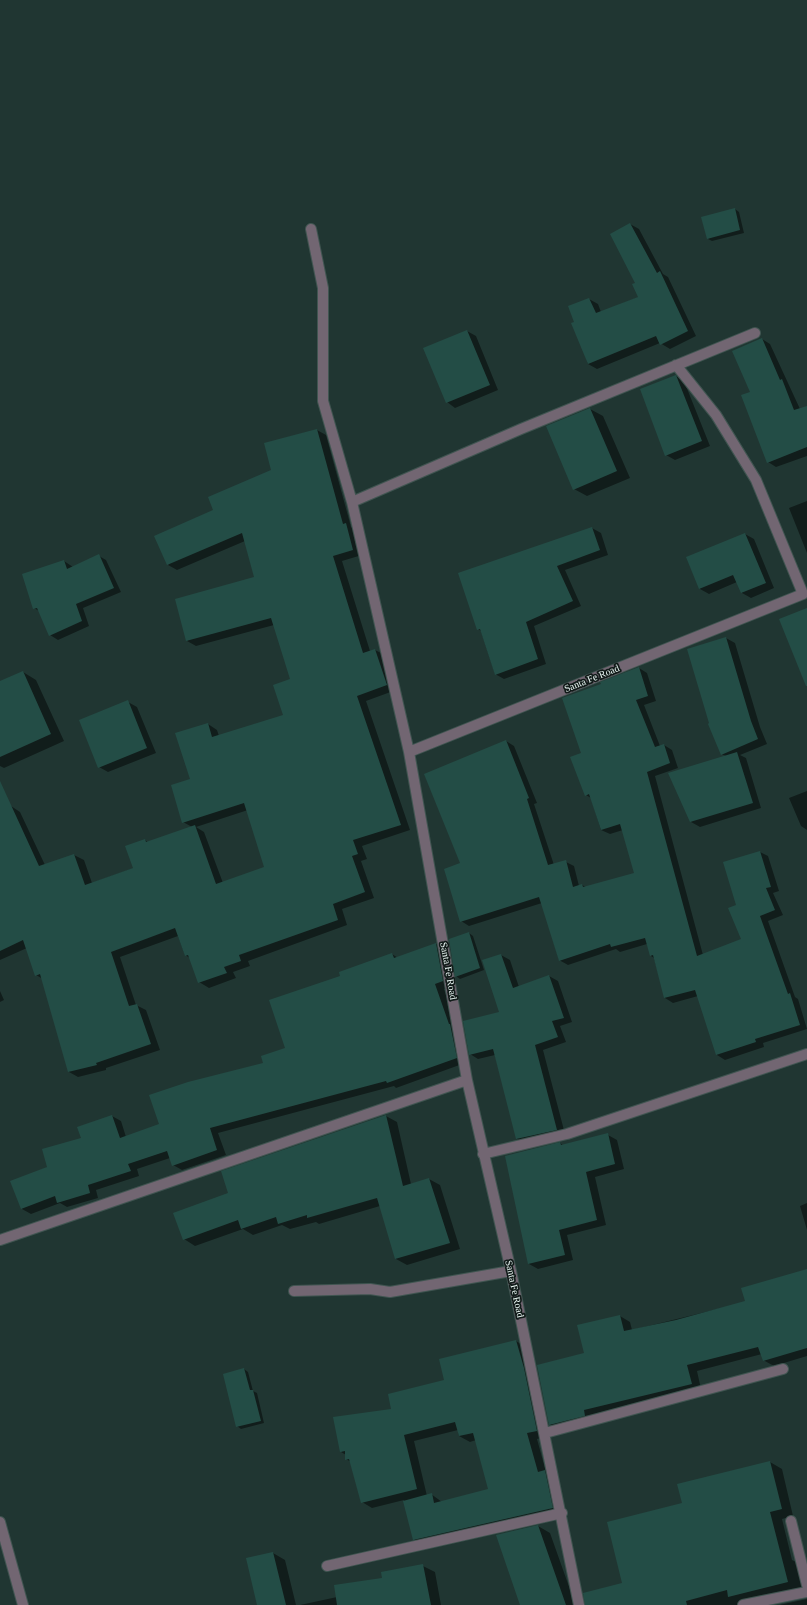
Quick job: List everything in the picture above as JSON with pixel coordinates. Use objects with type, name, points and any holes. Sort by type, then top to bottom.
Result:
[{"type":"street","points":[[311,229],[323,288],[323,401],[352,502],[409,752]]},
{"type":"street","points":[[352,502],[521,429],[755,332]]},
{"type":"street","name":"Santa Fe Road","points":[[580,1605],[511,1271],[467,1080],[409,752],[803,594],[756,480],[716,415],[676,365]]},
{"type":"street","points":[[483,1154],[567,1134],[807,1054]]},
{"type":"street","points":[[0,1240],[467,1080]]},
{"type":"street","points":[[294,1291],[370,1289],[390,1292],[511,1271]]},
{"type":"street","points":[[545,1433],[782,1369]]},
{"type":"street","points":[[327,1566],[562,1513]]},
{"type":"street","points":[[791,1520],[807,1584]]},
{"type":"street","points":[[0,1522],[23,1605]]},
{"type":"street","points":[[743,1605],[807,1592]]},
{"type":"building","points":[[735,208],[740,230],[707,239],[701,217]]},
{"type":"building","points":[[630,223],[657,273],[660,271],[688,331],[660,345],[656,336],[588,364],[571,323],[574,322],[568,306],[589,298],[596,313],[638,297],[632,284],[635,283],[610,234]]},
{"type":"building","points":[[467,330],[490,385],[446,403],[423,348]]},
{"type":"building","points":[[762,338],[780,380],[782,379],[794,410],[807,406],[807,447],[767,463],[741,395],[750,392],[732,351]]},
{"type":"building","points":[[676,375],[702,441],[665,456],[640,389]]},
{"type":"building","points":[[590,408],[617,471],[573,490],[546,426]]},
{"type":"building","points":[[317,429],[343,524],[346,523],[353,550],[333,556],[363,653],[375,649],[387,685],[357,696],[401,825],[353,840],[358,854],[352,856],[365,892],[333,904],[338,920],[239,955],[241,961],[224,967],[227,973],[198,983],[188,955],[185,956],[175,928],[111,952],[129,1006],[137,1004],[151,1044],[96,1063],[97,1065],[68,1072],[40,974],[35,976],[23,940],[0,951],[0,781],[39,866],[74,854],[85,885],[133,868],[125,846],[145,839],[146,842],[195,825],[216,884],[264,867],[244,803],[182,823],[171,785],[190,779],[175,733],[208,723],[212,737],[283,715],[273,685],[290,679],[271,618],[186,641],[175,599],[254,577],[242,533],[167,565],[154,536],[213,510],[208,497],[271,470],[264,443]]},
{"type":"building","points":[[592,527],[600,550],[557,566],[573,601],[526,622],[538,659],[495,675],[480,629],[477,630],[458,573]]},
{"type":"building","points":[[745,533],[766,583],[741,593],[733,575],[699,589],[686,557]]},
{"type":"building","points":[[99,554],[114,588],[76,604],[82,621],[49,636],[37,608],[33,609],[22,574],[64,560],[67,569]]},
{"type":"building","points":[[807,608],[807,686],[806,686],[779,619]]},
{"type":"building","points":[[726,637],[751,721],[758,739],[721,755],[708,724],[709,723],[687,649]]},
{"type":"building","points":[[639,667],[648,696],[636,700],[655,747],[664,744],[670,763],[647,772],[697,956],[741,939],[728,908],[736,905],[723,862],[760,851],[771,887],[766,888],[775,910],[760,916],[788,994],[790,993],[800,1025],[755,1039],[756,1042],[716,1055],[695,990],[664,998],[653,955],[650,956],[645,938],[611,947],[610,944],[559,961],[539,897],[460,922],[444,869],[460,863],[424,774],[506,740],[529,798],[527,799],[548,865],[566,860],[573,887],[582,884],[583,887],[634,873],[620,824],[601,830],[589,794],[585,796],[570,757],[581,753],[562,698],[601,684],[600,682]]},
{"type":"building","points":[[23,671],[51,734],[0,757],[0,681]]},
{"type":"building","points":[[128,700],[147,748],[98,768],[79,720]]},
{"type":"building","points":[[737,752],[753,803],[690,822],[668,773]]},
{"type":"building","points":[[469,932],[480,968],[455,977],[449,939]]},
{"type":"building","points":[[436,943],[443,981],[435,984],[450,1024],[457,1058],[387,1083],[386,1081],[210,1128],[217,1150],[172,1166],[167,1151],[128,1164],[131,1171],[88,1185],[90,1193],[57,1203],[55,1196],[21,1209],[10,1181],[47,1167],[42,1149],[81,1138],[77,1127],[112,1115],[120,1138],[159,1124],[149,1095],[188,1082],[263,1063],[261,1056],[285,1048],[269,1000],[340,976],[339,972],[392,953],[394,958]]},
{"type":"building","points":[[501,954],[513,988],[549,975],[564,1018],[552,1021],[558,1037],[535,1045],[557,1130],[516,1139],[493,1049],[469,1055],[463,1021],[499,1012],[482,960]]},
{"type":"building","points":[[386,1115],[403,1186],[429,1178],[450,1243],[395,1259],[377,1198],[307,1218],[307,1215],[278,1224],[276,1217],[241,1229],[238,1220],[183,1240],[173,1213],[228,1193],[221,1171]]},
{"type":"building","points":[[608,1133],[615,1164],[586,1172],[597,1220],[559,1230],[565,1255],[528,1264],[505,1156],[560,1142],[561,1145]]},
{"type":"building","points":[[807,1269],[807,1348],[763,1361],[758,1347],[687,1365],[692,1384],[584,1410],[585,1416],[549,1425],[537,1365],[584,1353],[577,1325],[620,1315],[624,1331],[676,1320],[745,1301],[741,1288]]},
{"type":"building","points":[[516,1340],[524,1368],[537,1431],[527,1433],[538,1472],[545,1470],[553,1508],[413,1540],[403,1501],[432,1493],[434,1503],[488,1489],[473,1433],[459,1436],[455,1422],[404,1435],[417,1489],[361,1503],[349,1459],[345,1460],[345,1451],[340,1452],[333,1417],[391,1409],[388,1394],[444,1380],[439,1359]]},
{"type":"building","points":[[244,1368],[250,1390],[253,1390],[261,1421],[236,1427],[223,1374]]},
{"type":"building","points":[[770,1461],[782,1509],[770,1512],[788,1582],[728,1597],[727,1590],[686,1601],[687,1605],[585,1605],[583,1593],[622,1583],[607,1522],[682,1503],[677,1484]]},
{"type":"building","points":[[538,1525],[566,1605],[520,1605],[496,1535]]},
{"type":"building","points":[[273,1552],[286,1605],[257,1605],[246,1558]]},
{"type":"building","points":[[423,1564],[431,1605],[337,1605],[334,1585],[382,1578],[381,1572]]}]
